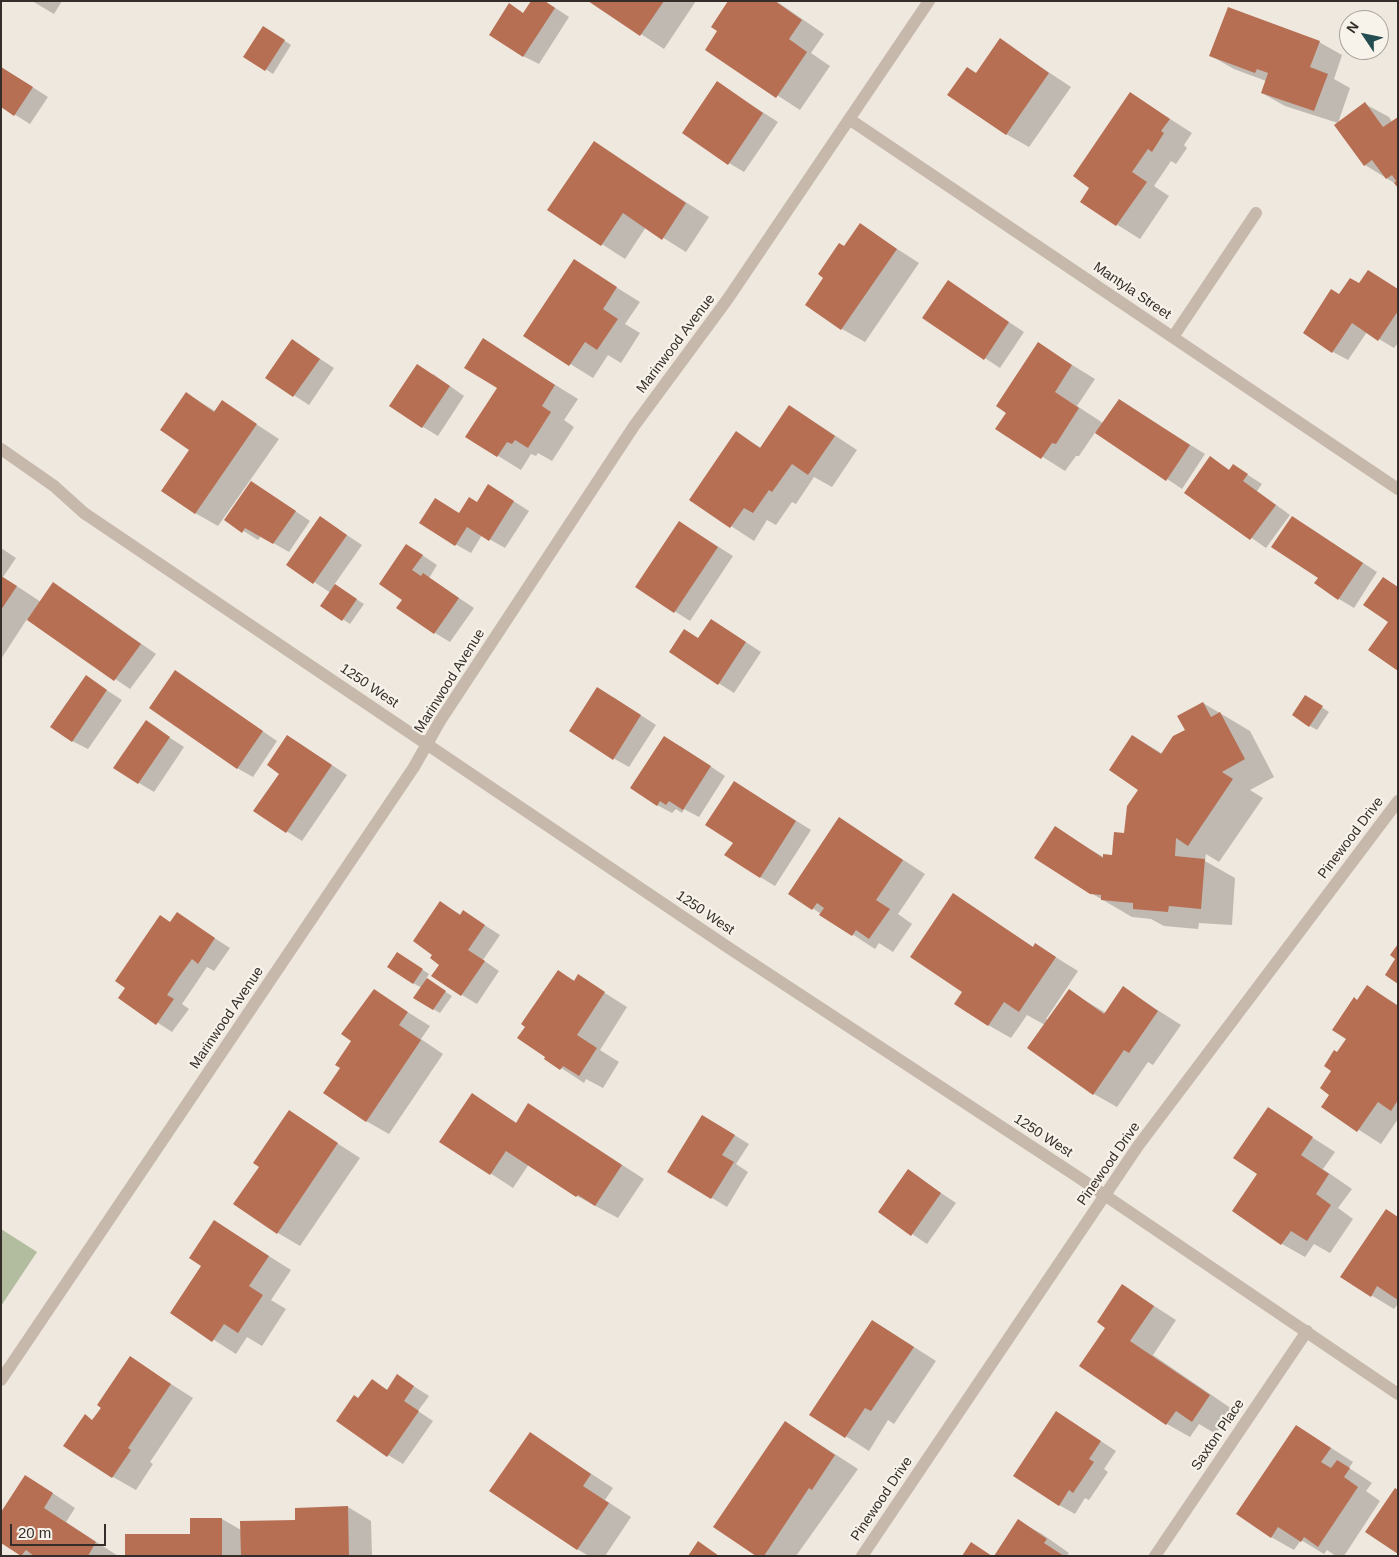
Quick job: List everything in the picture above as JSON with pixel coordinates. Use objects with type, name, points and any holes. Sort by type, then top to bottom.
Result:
[{"type":"street","name":"Marinwood Avenue","points":[[1,1380],[409,775],[634,426],[727,300],[929,1]]},
{"type":"street","name":"Mantyla Street","points":[[849,119],[1398,489]]},
{"type":"street","points":[[1173,337],[1256,212]]},
{"type":"street","name":"1250 West","points":[[1,449],[54,486],[84,513],[428,743],[729,948],[1105,1196],[1398,1394]]},
{"type":"street","name":"Pinewood Drive","points":[[862,1556],[1138,1146],[1398,801]]},
{"type":"street","name":"Saxton Place","points":[[1155,1556],[1307,1332]]},
{"type":"green space","points":[[1,1229],[37,1252],[1,1306]]},
{"type":"building","points":[[531,1],[545,1],[555,8],[523,57],[489,35],[509,3],[523,13]]},
{"type":"building","points":[[588,1],[664,1],[640,36]]},
{"type":"building","points":[[728,1],[775,1],[802,20],[789,39],[807,52],[776,98],[705,50],[717,31],[711,27]]},
{"type":"building","points":[[1228,7],[1320,41],[1310,67],[1328,74],[1314,111],[1261,93],[1268,73],[1257,69],[1255,73],[1209,56]]},
{"type":"building","points":[[263,26],[285,40],[265,71],[243,57]]},
{"type":"building","points":[[1000,38],[1049,73],[1006,135],[947,95],[967,67],[976,73]]},
{"type":"building","points":[[1,67],[33,87],[14,116],[1,107]]},
{"type":"building","points":[[717,81],[763,113],[728,165],[682,133]]},
{"type":"building","points":[[1130,92],[1170,119],[1161,131],[1164,133],[1152,152],[1148,149],[1132,172],[1147,182],[1116,226],[1080,202],[1089,188],[1073,176]]},
{"type":"building","points":[[1365,102],[1383,127],[1398,117],[1398,188],[1394,183],[1396,181],[1392,175],[1386,179],[1372,160],[1364,166],[1334,125]]},
{"type":"building","points":[[594,141],[686,203],[662,240],[623,213],[601,246],[547,210]]},
{"type":"building","points":[[860,223],[897,249],[841,330],[805,305],[823,278],[818,274],[839,243],[844,246]]},
{"type":"building","points":[[574,259],[617,287],[603,309],[618,319],[597,350],[585,342],[569,366],[523,336]]},
{"type":"building","points":[[1368,270],[1398,289],[1398,311],[1378,341],[1352,323],[1332,353],[1303,333],[1331,289],[1339,294],[1350,278],[1359,283]]},
{"type":"building","points":[[948,280],[1009,322],[984,360],[922,318]]},
{"type":"building","points":[[483,338],[555,385],[542,406],[551,412],[528,448],[515,440],[512,444],[507,442],[497,457],[465,437],[497,388],[464,368]]},
{"type":"building","points":[[292,339],[320,359],[293,397],[265,378]]},
{"type":"building","points":[[1038,342],[1072,365],[1055,392],[1079,408],[1056,444],[1052,443],[1041,459],[995,429],[1006,413],[996,406]]},
{"type":"building","points":[[417,364],[450,386],[422,428],[389,406]]},
{"type":"building","points":[[186,392],[214,412],[222,400],[257,424],[195,514],[161,491],[189,450],[160,430]]},
{"type":"building","points":[[1119,399],[1190,445],[1166,481],[1095,433]]},
{"type":"building","points":[[789,405],[835,436],[808,475],[792,464],[772,492],[769,490],[753,513],[744,508],[730,528],[689,500],[736,431],[760,448]]},
{"type":"building","points":[[1210,456],[1229,470],[1233,464],[1248,474],[1243,481],[1276,505],[1250,540],[1184,493]]},
{"type":"building","points":[[251,481],[296,511],[273,544],[245,528],[242,533],[224,520]]},
{"type":"building","points":[[488,484],[514,501],[489,541],[467,527],[455,546],[419,523],[435,498],[459,513],[469,497],[477,502]]},
{"type":"building","points":[[320,516],[347,535],[313,584],[286,565]]},
{"type":"building","points":[[1292,516],[1363,563],[1338,600],[1314,583],[1318,578],[1271,547]]},
{"type":"building","points":[[679,521],[718,547],[674,613],[635,587]]},
{"type":"building","points":[[406,544],[423,555],[412,570],[421,576],[423,573],[459,598],[434,634],[396,608],[402,600],[379,584]]},
{"type":"building","points":[[1,576],[17,586],[1,610]]},
{"type":"building","points":[[1383,577],[1398,587],[1398,671],[1368,650],[1388,622],[1363,605]]},
{"type":"building","points":[[53,582],[141,644],[114,681],[27,620]]},
{"type":"building","points":[[335,584],[357,599],[342,621],[320,606]]},
{"type":"building","points":[[711,619],[746,642],[718,685],[669,652],[684,629],[698,638]]},
{"type":"building","points":[[175,670],[263,731],[237,769],[149,708]]},
{"type":"building","points":[[86,675],[107,690],[72,742],[50,727]]},
{"type":"building","points":[[597,687],[641,715],[613,760],[569,731]]},
{"type":"building","points":[[1305,695],[1323,706],[1309,727],[1292,715]]},
{"type":"building","points":[[1203,702],[1211,717],[1220,712],[1245,759],[1222,772],[1233,779],[1188,846],[1176,838],[1175,856],[1205,859],[1201,909],[1169,906],[1168,912],[1133,909],[1133,903],[1101,900],[1101,895],[1090,894],[1034,858],[1055,826],[1103,858],[1103,854],[1112,855],[1114,832],[1124,833],[1127,806],[1138,790],[1109,770],[1132,735],[1161,754],[1173,736],[1185,730],[1177,716]]},
{"type":"building","points":[[146,720],[170,737],[138,784],[113,768]]},
{"type":"building","points":[[287,735],[332,765],[286,833],[253,811],[279,774],[267,765]]},
{"type":"building","points":[[664,736],[711,766],[683,810],[669,801],[666,805],[660,801],[657,806],[630,788]]},
{"type":"building","points":[[734,781],[796,821],[760,878],[724,855],[733,843],[705,825]]},
{"type":"building","points":[[839,817],[903,860],[876,900],[890,909],[869,939],[856,930],[852,936],[819,915],[824,908],[817,903],[812,910],[788,894]]},
{"type":"building","points":[[953,893],[1033,947],[1035,943],[1056,957],[1019,1012],[1004,1002],[988,1026],[954,1004],[962,992],[910,957]]},
{"type":"building","points":[[440,901],[460,915],[463,910],[485,925],[468,950],[485,961],[461,996],[431,976],[439,965],[430,958],[432,955],[413,941]]},
{"type":"building","points":[[177,912],[215,938],[198,964],[192,959],[179,977],[167,995],[174,999],[156,1025],[118,998],[125,988],[115,981],[160,915],[170,922]]},
{"type":"building","points":[[1398,944],[1398,984],[1385,975],[1395,959],[1390,955]]},
{"type":"building","points":[[397,952],[423,969],[413,984],[387,967]]},
{"type":"building","points":[[558,970],[574,981],[578,974],[605,992],[577,1035],[597,1048],[579,1076],[563,1066],[560,1070],[517,1038],[525,1027],[521,1024]]},
{"type":"building","points":[[427,978],[446,991],[433,1010],[413,998]]},
{"type":"building","points":[[1367,985],[1398,1006],[1398,1100],[1391,1111],[1378,1102],[1357,1132],[1321,1107],[1329,1095],[1320,1088],[1331,1071],[1324,1066],[1334,1050],[1337,1052],[1346,1039],[1332,1030],[1354,997],[1357,1000]]},
{"type":"building","points":[[1123,986],[1158,1011],[1129,1053],[1124,1050],[1093,1095],[1027,1048],[1069,989],[1104,1014]]},
{"type":"building","points":[[374,989],[408,1012],[399,1025],[421,1040],[366,1122],[323,1093],[340,1068],[335,1065],[351,1041],[341,1034]]},
{"type":"building","points":[[472,1093],[516,1123],[528,1103],[622,1165],[595,1206],[578,1195],[576,1197],[506,1151],[490,1175],[439,1142]]},
{"type":"building","points":[[1268,1107],[1313,1137],[1301,1155],[1329,1174],[1316,1194],[1331,1205],[1307,1241],[1291,1231],[1281,1245],[1232,1211],[1257,1174],[1233,1158]]},
{"type":"building","points":[[289,1110],[338,1143],[277,1234],[233,1204],[259,1167],[253,1163]]},
{"type":"building","points":[[702,1115],[735,1135],[722,1155],[734,1162],[711,1199],[667,1172]]},
{"type":"building","points":[[908,1169],[941,1193],[911,1236],[878,1212]]},
{"type":"building","points":[[1386,1209],[1398,1217],[1398,1300],[1377,1286],[1371,1297],[1340,1277]]},
{"type":"building","points":[[214,1220],[269,1256],[249,1286],[263,1295],[238,1333],[224,1324],[212,1342],[170,1313],[201,1266],[189,1258]]},
{"type":"building","points":[[1122,1284],[1154,1306],[1130,1341],[1210,1395],[1192,1422],[1176,1411],[1166,1425],[1079,1366],[1105,1328],[1097,1322]]},
{"type":"building","points":[[872,1320],[914,1347],[871,1411],[865,1408],[845,1438],[809,1415]]},
{"type":"building","points":[[130,1356],[171,1384],[128,1448],[131,1450],[112,1478],[63,1446],[85,1414],[92,1420],[101,1408],[97,1405]]},
{"type":"building","points":[[397,1374],[414,1386],[404,1401],[419,1411],[387,1457],[336,1421],[354,1395],[358,1398],[372,1379],[387,1390]]},
{"type":"building","points":[[1056,1411],[1101,1441],[1089,1459],[1094,1462],[1073,1493],[1069,1490],[1059,1506],[1013,1476]]},
{"type":"building","points":[[785,1421],[835,1455],[812,1490],[809,1488],[764,1556],[756,1556],[713,1527]]},
{"type":"building","points":[[1296,1425],[1331,1448],[1321,1462],[1331,1468],[1337,1460],[1350,1468],[1344,1477],[1358,1487],[1318,1547],[1304,1537],[1301,1542],[1278,1527],[1271,1538],[1236,1514]]},
{"type":"building","points":[[530,1432],[591,1474],[583,1486],[609,1503],[577,1550],[489,1491]]},
{"type":"building","points":[[25,1475],[53,1493],[44,1508],[96,1542],[88,1556],[34,1556],[26,1550],[21,1556],[1,1543],[1,1512]]},
{"type":"building","points":[[1395,1488],[1398,1490],[1398,1554],[1365,1532]]},
{"type":"building","points":[[348,1506],[349,1556],[241,1556],[240,1521],[295,1520],[295,1508]]},
{"type":"building","points":[[190,1518],[222,1518],[222,1556],[125,1556],[125,1534],[190,1534]]},
{"type":"building","points":[[1018,1519],[1047,1539],[1044,1543],[1064,1556],[994,1556]]},
{"type":"building","points":[[698,1541],[719,1556],[688,1556]]},
{"type":"building","points":[[971,1542],[992,1556],[962,1556]]}]
